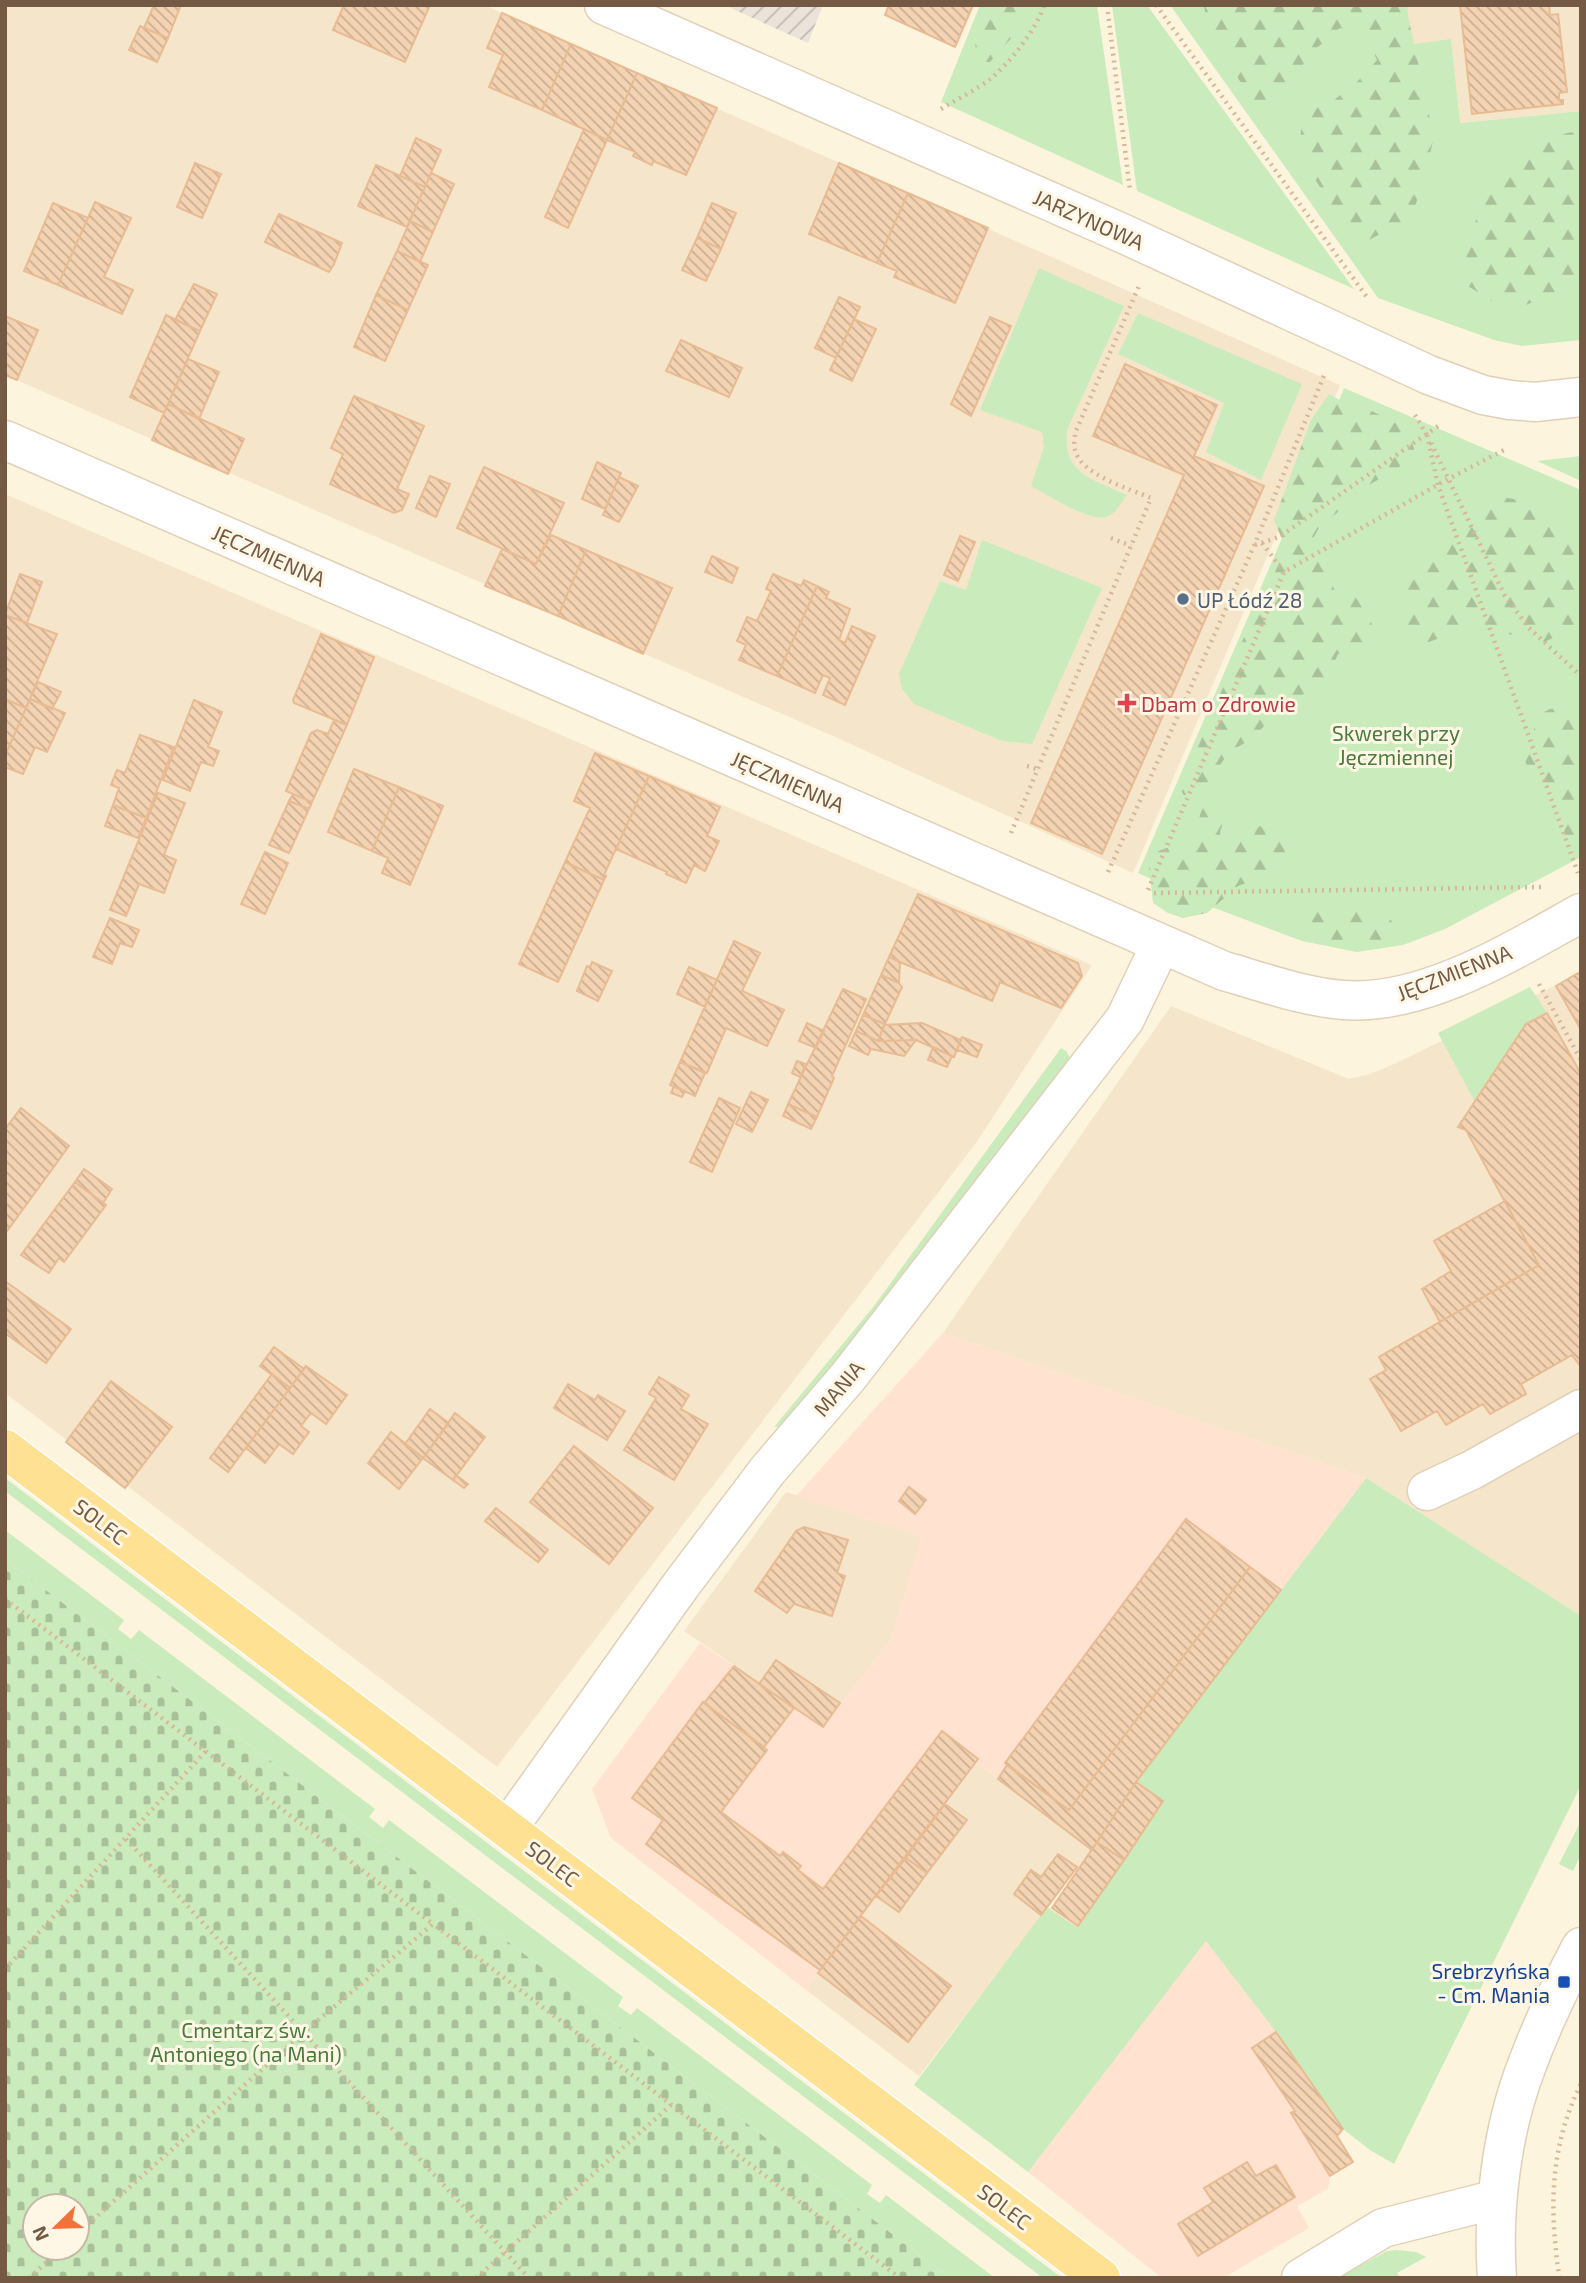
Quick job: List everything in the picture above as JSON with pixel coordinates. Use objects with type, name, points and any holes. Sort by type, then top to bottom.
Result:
[{"type":"main road","name":"SOLEC","points":[[5,1449],[1101,2278]]},
{"type":"street","name":"JARZYNOWA","points":[[604,5],[1134,239],[1356,343],[1447,382],[1510,400],[1535,402],[1581,397]]},
{"type":"street","name":"JĘCZMIENNA","points":[[5,440],[1224,971],[1299,992],[1343,1000],[1385,999],[1416,992],[1449,979],[1512,951],[1581,914]]},
{"type":"street","name":"MANIA","points":[[508,1828],[681,1585],[768,1470],[848,1377],[1125,1019],[1161,944]]},
{"type":"street","points":[[1427,1491],[1464,1474],[1581,1409]]},
{"type":"street","points":[[1497,2278],[1497,2199],[1512,2116],[1525,2067],[1581,1947]]},
{"type":"street","points":[[1301,2278],[1383,2228],[1497,2199]]},
{"type":"path","points":[[937,111],[989,80],[1040,19],[1044,5]]},
{"type":"path","points":[[1107,5],[1130,198]]},
{"type":"path","points":[[1156,5],[1369,301]]},
{"type":"path","points":[[1011,833],[1152,498],[1098,475],[1080,461],[1074,449],[1075,433],[1140,285]]},
{"type":"path","points":[[1108,872],[1254,546],[1327,369]]},
{"type":"path","points":[[1409,406],[1427,435],[1505,596],[1529,628],[1581,676]]},
{"type":"path","points":[[1254,546],[1279,537],[1445,421]]},
{"type":"path","points":[[1427,435],[1438,485],[1578,873]]},
{"type":"path","points":[[1148,890],[1284,572],[1506,449]]},
{"type":"path","points":[[1111,538],[1131,546]]},
{"type":"path","points":[[1262,543],[1284,572]]},
{"type":"path","points":[[1027,766],[1037,769]]},
{"type":"path","points":[[1154,893],[1553,886]]},
{"type":"path","points":[[1536,978],[1581,1060]]},
{"type":"path","points":[[5,1599],[900,2278]]},
{"type":"path","points":[[5,1969],[206,1751]]},
{"type":"path","points":[[126,1839],[529,2278]]},
{"type":"path","points":[[91,2222],[304,2032],[433,1924]]},
{"type":"path","points":[[1560,2278],[1554,2228],[1554,2176],[1562,2131],[1581,2084]]},
{"type":"path","points":[[476,2278],[670,2105]]},
{"type":"path","points":[[29,2278],[47,2262]]},
{"type":"shaded area","points":[[5,5],[484,5],[1340,385],[1133,873],[833,736],[5,375]]},
{"type":"shaded area","points":[[724,5],[823,5],[808,43]]},
{"type":"shaded area","points":[[1402,5],[1581,5],[1581,111],[1459,123],[1451,40],[1407,45]]},
{"type":"shaded area","points":[[5,494],[1092,965],[976,1143],[497,1767],[5,1393]]},
{"type":"shaded area","points":[[1581,973],[1581,1616],[1366,1478],[943,1333],[1171,1006],[1349,1079],[1392,1065]]},
{"type":"shaded area","points":[[943,1333],[1366,1478],[1137,1782],[1092,1850],[977,1763],[806,1990],[611,1838],[592,1789],[700,1643],[823,1727],[891,1639],[921,1536],[796,1496]]},
{"type":"shaded area","points":[[786,1492],[922,1536],[891,1639],[823,1727],[684,1631]]},
{"type":"shaded area","points":[[977,1763],[1092,1850],[919,2076],[806,1990]]},
{"type":"shaded area","points":[[1206,1940],[1276,2032],[1343,2129],[1337,2136],[1353,2162],[1330,2176],[1328,2189],[1297,2206],[1309,2228],[1223,2278],[1162,2278],[1028,2172]]},
{"type":"green space","points":[[980,5],[1097,5],[1123,185],[941,102]]},
{"type":"green space","points":[[991,5],[1029,5],[1014,35],[990,62],[977,62],[975,42]]},
{"type":"green space","points":[[1112,5],[1147,5],[1354,289],[1137,191]]},
{"type":"green space","points":[[1170,5],[1402,5],[1407,45],[1451,39],[1460,123],[1581,111],[1581,340],[1522,346],[1494,340],[1378,298]]},
{"type":"green space","points":[[1407,5],[1434,137],[1421,191],[1410,218],[1369,240],[1331,204],[1299,155],[1301,130],[1314,109],[1333,101],[1359,80],[1377,60],[1365,35],[1340,28],[1311,53],[1289,85],[1265,111],[1252,99],[1213,41],[1204,7]]},
{"type":"green space","points":[[1581,131],[1581,277],[1557,292],[1509,312],[1460,281],[1479,208],[1518,151],[1567,133]]},
{"type":"green space","points":[[1039,268],[1124,306],[1067,430],[1069,456],[1075,466],[1092,479],[1127,495],[1117,509],[1101,518],[1081,513],[1031,486],[1044,447],[1042,432],[980,410]]},
{"type":"green space","points":[[1138,313],[1302,384],[1261,480],[1206,452],[1224,403],[1118,354]]},
{"type":"green space","name":"Skwerek przy Jęczmiennej","points":[[1344,388],[1581,490],[1581,857],[1445,929],[1403,945],[1357,952],[1302,941],[1204,904],[1138,873]]},
{"type":"green space","points":[[1329,394],[1345,403],[1366,408],[1409,430],[1416,457],[1354,494],[1337,513],[1320,526],[1310,544],[1329,576],[1338,599],[1355,596],[1372,624],[1361,645],[1352,651],[1338,654],[1327,679],[1290,701],[1250,740],[1229,752],[1203,790],[1184,795],[1180,790],[1247,630],[1286,549],[1274,520],[1311,420]]},
{"type":"green space","points":[[1581,456],[1581,481],[1537,461]]},
{"type":"green space","points":[[1498,496],[1539,504],[1571,538],[1581,558],[1581,625],[1542,643],[1474,625],[1421,645],[1400,623],[1408,570],[1438,548],[1469,515]]},
{"type":"green space","points":[[982,540],[1102,588],[1032,744],[1002,741],[914,704],[902,689],[899,674],[940,581],[966,590]]},
{"type":"green space","points":[[1581,705],[1581,846],[1564,850],[1565,811],[1533,784],[1525,760],[1538,715],[1550,709]]},
{"type":"green space","points":[[1212,799],[1224,819],[1220,832],[1222,844],[1260,826],[1282,838],[1286,854],[1282,870],[1238,886],[1207,913],[1183,918],[1168,913],[1153,903],[1149,867],[1156,852],[1178,843],[1192,833],[1202,810]]},
{"type":"green space","points":[[1306,910],[1335,913],[1364,911],[1387,915],[1393,923],[1387,942],[1338,941],[1291,926]]},
{"type":"green space","points":[[1530,987],[1547,1013],[1526,1024],[1475,1102],[1438,1033]]},
{"type":"green space","points":[[1061,1048],[1071,1060],[874,1318],[783,1426],[774,1427],[874,1306]]},
{"type":"green space","points":[[5,1478],[1062,2278],[1043,2278],[5,1491]]},
{"type":"green space","points":[[1366,1478],[1581,1616],[1581,1785],[1394,2164],[1343,2129],[1276,2032],[1206,1941],[1028,2172],[914,2085],[1047,1907],[1078,1928],[1159,1806],[1136,1782]]},
{"type":"green space","points":[[5,1530],[124,1620],[118,1629],[131,1639],[139,1630],[375,1809],[369,1817],[383,1828],[389,1820],[623,1997],[618,2006],[631,2015],[637,2008],[872,2185],[867,2194],[880,2203],[886,2195],[995,2278],[950,2278],[5,1559]]},
{"type":"green space","name":"Cmentarz św. Antoniego (na Mani)","points":[[5,1559],[950,2278],[5,2278]]},
{"type":"green space","points":[[1581,1821],[1581,1855],[1573,1871],[1559,1864]]},
{"type":"green space","points":[[1387,2251],[1416,2252],[1426,2257],[1397,2273],[1401,2278],[1338,2278]]},
{"type":"building","points":[[154,5],[181,5],[168,38],[144,28]]},
{"type":"building","points":[[344,5],[430,5],[405,62],[333,30]]},
{"type":"building","points":[[889,5],[973,5],[955,47],[885,15]]},
{"type":"building","points":[[1460,5],[1549,5],[1550,15],[1558,14],[1567,92],[1559,93],[1559,100],[1563,100],[1563,104],[1472,114]]},
{"type":"building","points":[[502,13],[571,44],[542,110],[489,87],[503,55],[487,48]]},
{"type":"building","points":[[140,26],[168,38],[157,62],[129,50]]},
{"type":"building","points":[[571,44],[637,73],[607,140],[542,110]]},
{"type":"building","points":[[637,73],[717,108],[686,175],[653,161],[652,165],[633,156],[635,152],[607,140]]},
{"type":"building","points":[[584,129],[607,140],[568,228],[545,217]]},
{"type":"building","points":[[416,138],[441,150],[425,187],[400,176]]},
{"type":"building","points":[[195,163],[221,174],[202,218],[177,207]]},
{"type":"building","points":[[839,163],[908,193],[877,263],[809,234]]},
{"type":"building","points":[[376,165],[425,187],[407,227],[358,206]]},
{"type":"building","points":[[431,173],[454,184],[433,232],[410,221]]},
{"type":"building","points":[[908,193],[988,228],[955,303],[894,277],[897,271],[877,263]]},
{"type":"building","points":[[95,202],[131,218],[104,277],[133,290],[122,314],[58,285]]},
{"type":"building","points":[[53,203],[88,218],[58,285],[24,271]]},
{"type":"building","points":[[712,203],[736,213],[721,249],[697,238]]},
{"type":"building","points":[[279,214],[342,243],[329,272],[265,242]]},
{"type":"building","points":[[410,221],[433,232],[420,262],[397,251]]},
{"type":"building","points":[[697,238],[721,249],[706,281],[682,270]]},
{"type":"building","points":[[397,251],[428,265],[408,310],[376,295]]},
{"type":"building","points":[[194,284],[217,294],[200,331],[175,320]]},
{"type":"building","points":[[376,295],[408,310],[385,361],[354,347]]},
{"type":"building","points":[[839,297],[860,307],[836,358],[815,348]]},
{"type":"building","points":[[166,315],[200,331],[164,413],[130,397]]},
{"type":"building","points":[[5,316],[38,330],[17,380],[5,375]]},
{"type":"building","points":[[990,317],[1011,326],[971,416],[951,404]]},
{"type":"building","points":[[854,319],[876,329],[852,381],[830,370]]},
{"type":"building","points":[[681,340],[742,368],[729,397],[666,371]]},
{"type":"building","points":[[188,359],[219,372],[199,419],[168,404]]},
{"type":"building","points":[[1125,364],[1217,405],[1194,456],[1264,486],[1102,854],[1031,823],[1184,475],[1093,436]]},
{"type":"building","points":[[354,396],[424,426],[397,489],[409,494],[402,510],[394,513],[330,484],[343,454],[331,448]]},
{"type":"building","points":[[168,404],[244,439],[228,474],[152,440]]},
{"type":"building","points":[[597,462],[621,473],[605,509],[582,499]]},
{"type":"building","points":[[484,467],[564,503],[536,564],[457,528]]},
{"type":"building","points":[[430,476],[450,484],[436,517],[416,508]]},
{"type":"building","points":[[619,477],[638,486],[619,522],[603,515]]},
{"type":"building","points":[[551,535],[586,550],[558,616],[485,586],[502,549],[536,564]]},
{"type":"building","points":[[960,536],[975,542],[958,581],[944,575]]},
{"type":"building","points":[[586,550],[672,588],[643,654],[558,616]]},
{"type":"building","points":[[712,556],[738,568],[732,583],[705,572]]},
{"type":"building","points":[[20,574],[42,582],[27,623],[5,615]]},
{"type":"building","points":[[773,574],[801,586],[804,580],[817,586],[777,676],[739,660],[746,645],[737,641],[747,617],[757,621],[771,591],[766,589]]},
{"type":"building","points":[[817,586],[829,592],[826,598],[850,609],[839,640],[845,643],[852,626],[875,636],[845,705],[823,695],[830,678],[823,675],[815,693],[777,676]]},
{"type":"building","points":[[5,615],[57,634],[26,708],[5,699]]},
{"type":"building","points":[[321,634],[374,657],[347,725],[294,703],[293,700]]},
{"type":"building","points":[[38,682],[61,692],[52,709],[30,699]]},
{"type":"building","points":[[5,699],[26,708],[5,756]]},
{"type":"building","points":[[30,699],[65,713],[47,752],[35,747],[23,774],[5,767],[5,756]]},
{"type":"building","points":[[194,700],[222,712],[208,747],[219,751],[213,766],[201,762],[190,791],[163,780]]},
{"type":"building","points":[[334,720],[347,725],[312,802],[286,791],[311,733],[317,730],[328,734]]},
{"type":"building","points":[[140,735],[174,747],[146,818],[113,805],[119,788],[111,785],[117,770],[125,773]]},
{"type":"building","points":[[595,753],[649,776],[604,880],[565,862],[590,808],[574,801]]},
{"type":"building","points":[[354,769],[399,787],[372,851],[328,832]]},
{"type":"building","points":[[649,776],[720,807],[707,836],[719,841],[705,871],[694,865],[686,883],[616,849]]},
{"type":"building","points":[[399,787],[443,806],[410,885],[382,873],[388,858],[372,851]]},
{"type":"building","points":[[158,793],[185,803],[164,855],[176,860],[164,893],[139,884],[126,916],[110,910]]},
{"type":"building","points":[[293,794],[312,802],[309,809],[289,801]]},
{"type":"building","points":[[289,801],[309,809],[289,853],[269,845]]},
{"type":"building","points":[[113,805],[146,818],[138,838],[105,826]]},
{"type":"building","points":[[265,852],[288,863],[265,914],[241,904]]},
{"type":"building","points":[[565,862],[604,880],[558,982],[519,964]]},
{"type":"building","points":[[918,894],[1078,963],[1082,976],[1061,1008],[1000,982],[992,1001],[889,957]]},
{"type":"building","points":[[110,918],[139,930],[132,947],[120,943],[112,964],[93,957]]},
{"type":"building","points":[[734,941],[760,953],[742,991],[784,1010],[767,1046],[726,1028],[707,1073],[680,1062]]},
{"type":"building","points":[[889,957],[900,962],[899,983],[881,975]]},
{"type":"building","points":[[592,962],[612,971],[598,1001],[577,991],[587,966],[590,967]]},
{"type":"building","points":[[689,967],[717,980],[705,1007],[677,994]]},
{"type":"building","points":[[1578,973],[1581,977],[1581,1030],[1556,986]]},
{"type":"building","points":[[881,975],[902,987],[885,1024],[863,1015]]},
{"type":"building","points":[[843,989],[866,999],[817,1117],[788,1104]]},
{"type":"building","points":[[1547,1013],[1581,1074],[1581,1367],[1572,1355],[1521,1384],[1526,1394],[1490,1414],[1483,1404],[1446,1425],[1437,1411],[1401,1431],[1370,1379],[1386,1370],[1379,1357],[1539,1265],[1466,1130],[1458,1127],[1526,1024]]},
{"type":"building","points":[[863,1015],[885,1024],[878,1041],[856,1031]]},
{"type":"building","points":[[807,1023],[824,1031],[816,1048],[799,1041]]},
{"type":"building","points":[[922,1023],[961,1040],[954,1057],[916,1040],[878,1041],[884,1025]]},
{"type":"building","points":[[856,1031],[878,1041],[916,1040],[904,1056],[871,1049],[868,1055],[849,1046]]},
{"type":"building","points":[[962,1037],[982,1045],[977,1057],[957,1050]]},
{"type":"building","points":[[933,1047],[952,1056],[947,1067],[928,1060]]},
{"type":"building","points":[[797,1061],[806,1064],[800,1077],[792,1073]]},
{"type":"building","points":[[680,1062],[705,1073],[695,1096],[670,1085]]},
{"type":"building","points":[[674,1086],[685,1091],[682,1097],[671,1093]]},
{"type":"building","points":[[751,1092],[768,1100],[752,1132],[736,1124]]},
{"type":"building","points":[[719,1098],[740,1108],[712,1172],[690,1162]]},
{"type":"building","points":[[788,1104],[817,1117],[811,1129],[783,1116]]},
{"type":"building","points":[[21,1108],[69,1146],[5,1234],[5,1129]]},
{"type":"building","points":[[84,1169],[112,1189],[103,1203],[75,1182]]},
{"type":"building","points":[[75,1182],[106,1205],[64,1262],[59,1258],[49,1273],[21,1255]]},
{"type":"building","points":[[1505,1201],[1539,1265],[1440,1322],[1422,1289],[1451,1271],[1434,1241]]},
{"type":"building","points":[[5,1281],[71,1329],[46,1363],[5,1333]]},
{"type":"building","points":[[274,1347],[304,1369],[290,1388],[260,1366]]},
{"type":"building","points":[[306,1366],[347,1395],[326,1424],[311,1413],[301,1426],[309,1432],[293,1454],[279,1444],[265,1463],[246,1448]]},
{"type":"building","points":[[272,1374],[290,1388],[228,1472],[210,1458]]},
{"type":"building","points":[[659,1377],[689,1395],[681,1409],[708,1424],[674,1480],[624,1450],[656,1398],[649,1394]]},
{"type":"building","points":[[111,1381],[172,1427],[125,1488],[66,1442]]},
{"type":"building","points":[[568,1384],[595,1400],[598,1395],[625,1411],[607,1440],[554,1408]]},
{"type":"building","points":[[430,1409],[449,1423],[423,1458],[405,1444]]},
{"type":"building","points":[[455,1413],[485,1437],[453,1480],[423,1458]]},
{"type":"building","points":[[391,1432],[423,1458],[399,1489],[368,1463]]},
{"type":"building","points":[[574,1446],[653,1508],[609,1564],[530,1502]]},
{"type":"building","points":[[456,1475],[468,1484],[464,1488],[453,1480]]},
{"type":"building","points":[[909,1487],[926,1500],[915,1514],[899,1501]]},
{"type":"building","points":[[496,1508],[548,1550],[538,1562],[485,1521]]},
{"type":"building","points":[[1186,1519],[1250,1567],[1069,1810],[1005,1763]]},
{"type":"building","points":[[804,1527],[848,1540],[837,1573],[845,1576],[832,1616],[794,1604],[787,1613],[755,1591],[796,1531]]},
{"type":"building","points":[[1250,1567],[1281,1590],[1136,1782],[1092,1850],[998,1779],[1007,1765],[1069,1810]]},
{"type":"building","points":[[776,1660],[840,1703],[823,1727],[759,1684]]},
{"type":"building","points":[[734,1666],[794,1708],[764,1747],[704,1703]]},
{"type":"building","points":[[703,1702],[767,1750],[721,1812],[780,1856],[783,1852],[801,1866],[798,1870],[823,1889],[942,1731],[978,1759],[820,1970],[646,1844],[663,1820],[632,1798]]},
{"type":"building","points":[[1136,1782],[1163,1801],[1124,1860],[1097,1842]]},
{"type":"building","points":[[945,1804],[967,1820],[927,1873],[906,1858]]},
{"type":"building","points":[[1097,1842],[1124,1860],[1078,1926],[1052,1908]]},
{"type":"building","points":[[1058,1854],[1077,1867],[1041,1915],[1014,1894],[1031,1870],[1041,1877]]},
{"type":"building","points":[[906,1858],[927,1873],[899,1912],[876,1896]]},
{"type":"building","points":[[861,1916],[951,1986],[908,2042],[818,1973]]},
{"type":"building","points":[[1276,2032],[1343,2129],[1337,2136],[1353,2162],[1330,2176],[1291,2113],[1295,2111],[1252,2048]]},
{"type":"building","points":[[1247,2162],[1256,2176],[1276,2165],[1295,2197],[1198,2256],[1178,2224],[1213,2202],[1204,2188]]},
{"type":"place","name":"UP Łódź 28","points":[[1183,599]]},
{"type":"place","name":"Dbam o Zdrowie","points":[[1127,703]]},
{"type":"place","name":"Srebrzyńska - Cm. Mania","points":[[1564,1982]]}]
